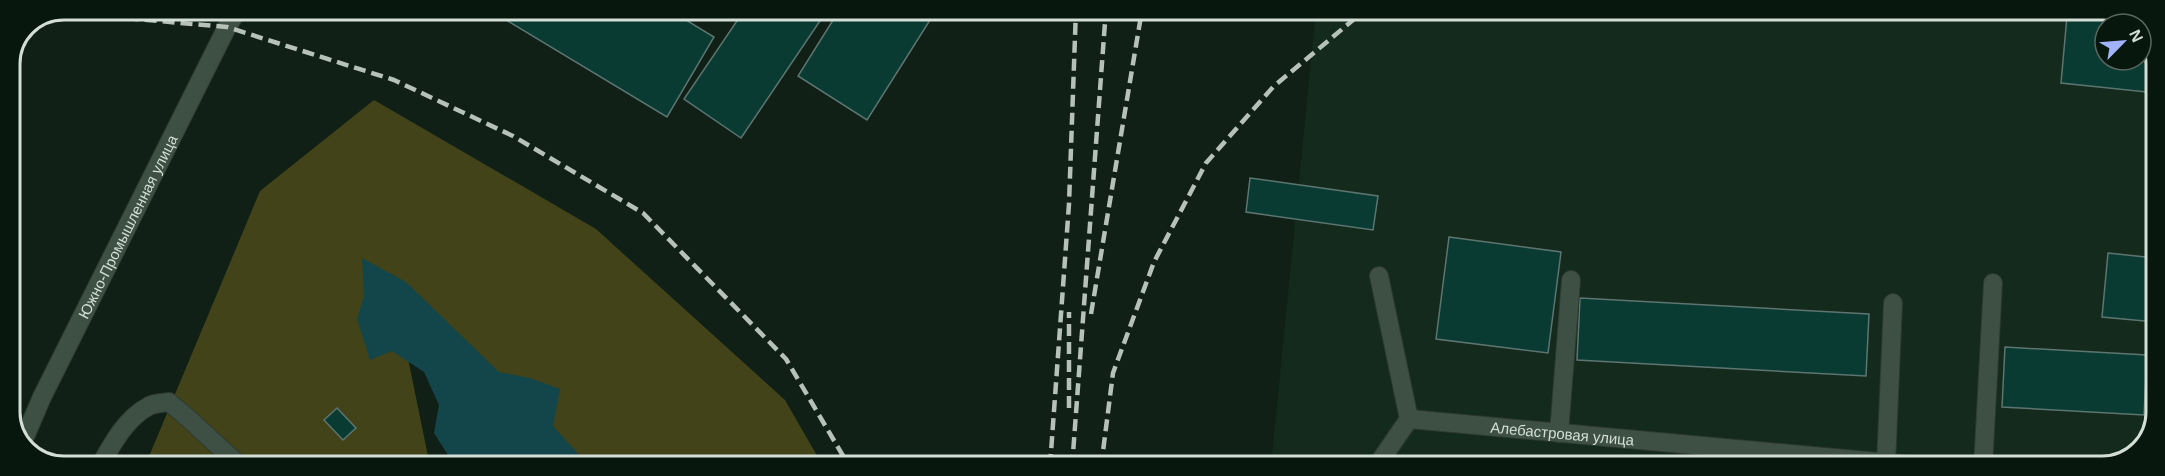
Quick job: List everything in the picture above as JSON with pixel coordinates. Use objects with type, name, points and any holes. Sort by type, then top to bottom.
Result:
[{"type":"street","name":"Южно-Промышленная улица","points":[[25,436],[42,397],[231,20]]},
{"type":"street","points":[[1379,276],[1409,420],[1384,456]]},
{"type":"street","points":[[1559,433],[1571,280]]},
{"type":"street","points":[[1984,456],[1993,283]]},
{"type":"street","points":[[1886,456],[1893,303]]},
{"type":"street","points":[[105,456],[114,439],[132,419],[150,405],[169,402],[229,456]]},
{"type":"street","name":"Алебастровая улица","points":[[1409,420],[1810,456]]},
{"type":"shaded area","points":[[1315,20],[2093,20],[2093,72],[2145,72],[2146,413],[2140,435],[2135,442],[2121,452],[2102,456],[1272,456]]},
{"type":"shaded area","points":[[374,100],[596,229],[785,400],[817,456],[558,456],[393,285],[428,456],[149,456],[260,191]]},
{"type":"water","points":[[362,258],[406,282],[499,372],[530,378],[560,389],[553,426],[580,456],[449,456],[434,433],[439,405],[424,372],[392,351],[370,360],[357,319],[364,296]]},
{"type":"building","points":[[506,20],[686,20],[714,37],[667,117]]},
{"type":"building","points":[[738,20],[821,20],[741,138],[684,99]]},
{"type":"building","points":[[833,20],[930,20],[867,120],[798,76]]},
{"type":"building","points":[[2067,20],[2093,20],[2093,72],[2145,72],[2145,92],[2061,83]]},
{"type":"building","points":[[1250,178],[1378,196],[1373,230],[1246,212]]},
{"type":"building","points":[[1449,237],[1561,252],[1548,353],[1436,339]]},
{"type":"building","points":[[2108,253],[2146,257],[2146,321],[2102,317]]},
{"type":"building","points":[[1580,298],[1869,314],[1866,376],[1577,360]]},
{"type":"building","points":[[2005,347],[2146,355],[2144,415],[2002,407]]},
{"type":"building","points":[[337,408],[356,428],[343,440],[324,420]]},
{"type":"railway","points":[[147,20],[227,27],[394,80],[513,136],[643,213],[786,359],[843,456]]},
{"type":"railway","points":[[1051,456],[1069,204],[1076,20]]},
{"type":"railway","points":[[1073,456],[1105,20]]},
{"type":"railway","points":[[1091,314],[1140,20]]},
{"type":"railway","points":[[1102,456],[1113,373],[1154,262],[1206,163],[1273,87],[1353,20]]},
{"type":"railway","points":[[1069,312],[1069,408]]}]
